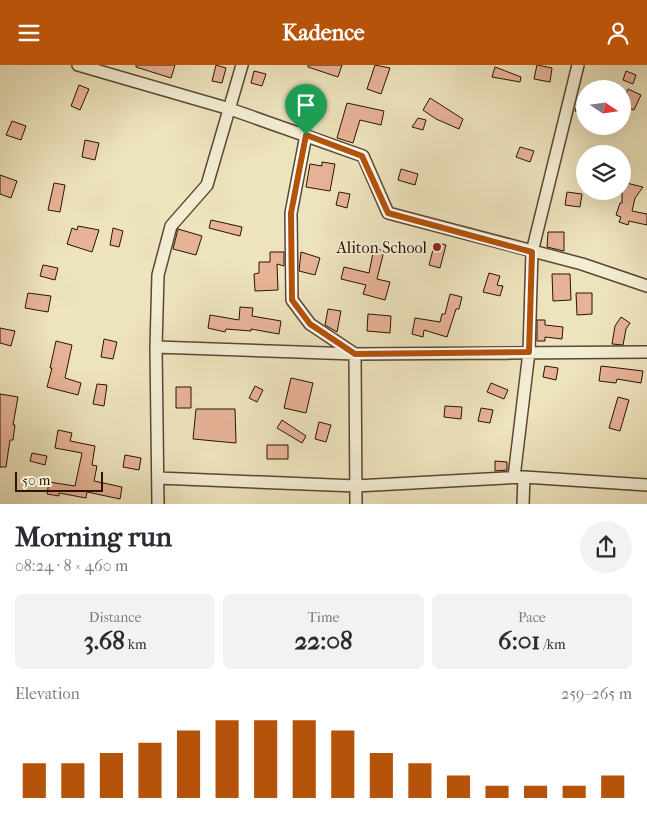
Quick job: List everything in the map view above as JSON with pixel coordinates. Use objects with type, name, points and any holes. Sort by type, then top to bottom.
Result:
[{"type":"street","points":[[78,65],[230,109],[362,156],[388,213],[582,264],[647,286]]},
{"type":"street","points":[[158,504],[156,347],[158,275],[171,226],[207,185],[242,65]]},
{"type":"street","points":[[524,504],[519,477],[529,352],[532,252],[578,65]]},
{"type":"street","points":[[306,135],[291,213],[292,300],[310,324],[355,354]]},
{"type":"street","points":[[156,347],[355,354],[647,352]]},
{"type":"street","points":[[355,354],[356,504]]},
{"type":"street","points":[[158,478],[356,486],[519,477],[647,485]]},
{"type":"building","points":[[136,65],[175,65],[171,78],[136,67]]},
{"type":"building","points":[[216,65],[226,68],[222,83],[212,81]]},
{"type":"building","points":[[308,65],[342,65],[338,77],[308,67]]},
{"type":"building","points":[[375,65],[390,68],[381,94],[367,89]]},
{"type":"building","points":[[537,65],[552,68],[550,82],[534,79]]},
{"type":"building","points":[[495,67],[521,77],[520,82],[492,77]]},
{"type":"building","points":[[254,71],[266,74],[262,86],[251,83]]},
{"type":"building","points":[[626,71],[636,75],[633,84],[631,80],[623,80]]},
{"type":"building","points":[[79,85],[89,89],[80,110],[71,106]]},
{"type":"building","points":[[631,90],[641,95],[634,110],[631,109]]},
{"type":"building","points":[[430,98],[463,119],[459,129],[436,119],[423,110]]},
{"type":"building","points":[[347,103],[384,111],[381,125],[360,120],[353,143],[337,138]]},
{"type":"building","points":[[418,118],[426,120],[423,130],[412,127]]},
{"type":"building","points":[[12,121],[26,126],[21,140],[6,135]]},
{"type":"building","points":[[85,140],[99,143],[95,160],[82,157]]},
{"type":"building","points":[[520,147],[534,151],[530,162],[516,157]]},
{"type":"building","points":[[322,162],[335,164],[330,191],[306,187],[310,164],[322,166]]},
{"type":"building","points":[[401,169],[418,174],[415,185],[398,180]]},
{"type":"building","points":[[0,175],[17,181],[11,198],[0,194]]},
{"type":"building","points":[[54,183],[65,185],[60,212],[48,210]]},
{"type":"building","points":[[631,184],[643,187],[635,198],[632,211],[647,214],[647,225],[629,221],[628,225],[619,222],[621,217],[616,215],[620,203],[622,203],[622,200],[631,200]]},
{"type":"building","points":[[339,192],[350,194],[347,208],[336,205]]},
{"type":"building","points":[[567,192],[576,193],[576,200],[581,200],[580,207],[565,205]]},
{"type":"building","points":[[211,220],[242,227],[240,236],[209,228]]},
{"type":"building","points":[[78,226],[99,230],[92,252],[67,244],[72,228],[77,230]]},
{"type":"building","points":[[113,228],[123,231],[119,247],[110,245]]},
{"type":"building","points":[[178,229],[202,236],[196,255],[173,249]]},
{"type":"building","points":[[548,232],[564,232],[564,251],[547,247]]},
{"type":"building","points":[[435,242],[446,245],[440,268],[429,265]]},
{"type":"building","points":[[374,248],[384,251],[377,279],[390,282],[385,300],[363,294],[366,285],[341,279],[344,267],[369,273]]},
{"type":"building","points":[[270,252],[284,252],[284,266],[277,264],[278,290],[255,291],[254,274],[259,273],[259,262],[270,262]]},
{"type":"building","points":[[301,252],[320,258],[315,275],[299,271]]},
{"type":"building","points":[[43,265],[58,268],[55,280],[40,276]]},
{"type":"building","points":[[489,273],[500,276],[497,285],[503,286],[500,296],[483,292]]},
{"type":"building","points":[[552,274],[570,274],[571,300],[553,301]]},
{"type":"building","points":[[28,293],[51,296],[48,312],[25,308]]},
{"type":"building","points":[[576,293],[592,293],[592,314],[577,315]]},
{"type":"building","points":[[450,294],[462,297],[447,337],[424,330],[423,337],[412,334],[415,318],[440,322],[442,314],[445,314]]},
{"type":"building","points":[[240,307],[253,308],[252,316],[281,321],[279,334],[251,329],[251,331],[226,329],[225,332],[208,328],[210,315],[239,320]]},
{"type":"building","points":[[328,309],[341,311],[337,332],[325,325]]},
{"type":"building","points":[[368,314],[391,316],[390,333],[367,331]]},
{"type":"building","points":[[621,317],[630,323],[626,329],[623,345],[612,344],[615,326]]},
{"type":"building","points":[[537,320],[545,320],[545,325],[563,327],[562,339],[545,337],[545,341],[537,341]]},
{"type":"building","points":[[0,328],[15,331],[11,346],[0,343]]},
{"type":"building","points":[[104,339],[117,342],[113,359],[101,357]]},
{"type":"building","points":[[56,341],[72,345],[65,378],[81,383],[78,395],[47,387]]},
{"type":"building","points":[[545,366],[558,368],[556,380],[543,377]]},
{"type":"building","points":[[601,366],[643,371],[641,383],[617,379],[616,383],[599,381]]},
{"type":"building","points":[[291,378],[313,383],[306,413],[284,408]]},
{"type":"building","points":[[491,383],[508,390],[504,399],[487,392]]},
{"type":"building","points":[[97,384],[107,385],[104,406],[93,404]]},
{"type":"building","points":[[255,386],[263,390],[257,402],[249,398]]},
{"type":"building","points":[[176,387],[191,387],[191,408],[176,408]]},
{"type":"building","points":[[0,394],[18,397],[13,425],[15,425],[13,440],[10,440],[6,467],[0,467]]},
{"type":"building","points":[[618,397],[629,400],[620,431],[609,428]]},
{"type":"building","points":[[445,406],[462,407],[461,419],[444,417]]},
{"type":"building","points":[[481,408],[493,410],[490,423],[478,421]]},
{"type":"building","points":[[196,409],[235,409],[236,443],[193,439]]},
{"type":"building","points":[[282,420],[306,436],[302,443],[277,428]]},
{"type":"building","points":[[319,422],[331,425],[326,442],[315,439]]},
{"type":"building","points":[[58,430],[72,433],[70,441],[95,446],[92,465],[97,466],[94,481],[122,487],[120,499],[87,492],[86,498],[59,493],[59,496],[47,494],[49,482],[75,486],[82,453],[55,448]]},
{"type":"building","points":[[267,445],[288,445],[288,459],[267,459]]},
{"type":"building","points":[[32,453],[47,456],[45,465],[30,461]]},
{"type":"building","points":[[125,455],[141,458],[139,470],[123,467]]},
{"type":"building","points":[[495,461],[507,462],[507,470],[495,471]]},
{"type":"place","name":"Aliton School","points":[[437,247]]},
{"type":"route","points":[[306,135],[362,156],[388,213],[532,252],[529,352],[355,354],[310,324],[292,300],[291,213],[306,135]]}]
